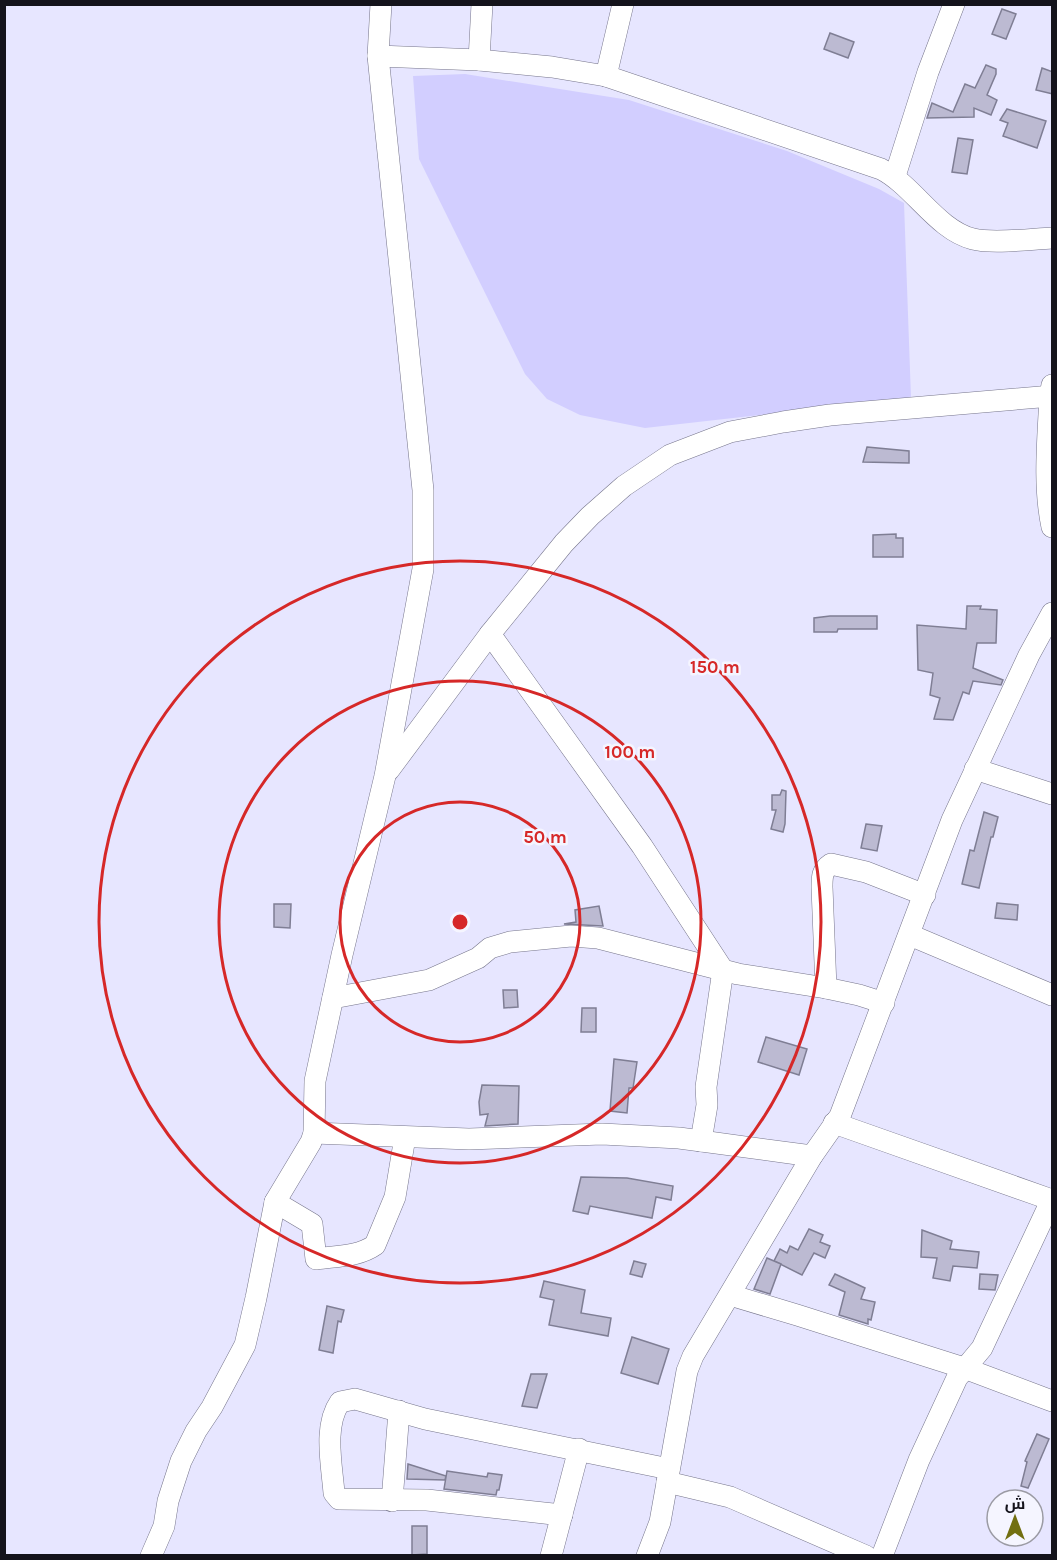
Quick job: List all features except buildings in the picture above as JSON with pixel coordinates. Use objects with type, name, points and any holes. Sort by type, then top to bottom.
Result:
[{"type":"street","points":[[151,1556],[164,1526],[168,1501],[181,1461],[245,1345],[275,1202],[311,1142],[314,1133],[315,1081],[385,776],[423,569],[423,490],[378,56],[381,4]]},
{"type":"street","points":[[478,60],[482,4]]},
{"type":"street","points":[[606,76],[623,4]]},
{"type":"street","points":[[895,176],[928,72],[954,4]]},
{"type":"street","points":[[378,56],[478,60],[552,67],[606,76],[895,176],[952,230],[962,235],[983,240],[1053,238]]},
{"type":"street","points":[[385,776],[490,634],[564,543],[590,516],[624,486],[670,455],[730,432],[830,415],[1052,392],[1047,468],[1049,511],[1053,527]]},
{"type":"street","points":[[647,1556],[660,1522],[687,1371],[693,1356],[812,1156],[840,1116],[952,820],[1029,655],[1053,613]]},
{"type":"street","points":[[490,634],[642,846],[723,970],[706,1087],[707,1105],[701,1141]]},
{"type":"street","points":[[975,769],[1053,794]]},
{"type":"street","points":[[826,988],[822,887],[825,868],[831,864],[867,873],[925,895]]},
{"type":"street","points":[[910,935],[1053,995]]},
{"type":"street","points":[[333,998],[429,980],[478,958],[490,948],[510,942],[571,936],[598,938],[738,974],[826,988],[884,1003]]},
{"type":"street","points":[[834,1124],[1052,1200],[982,1348],[957,1378],[918,1460],[882,1556]]},
{"type":"street","points":[[314,1133],[469,1139],[602,1134],[701,1141],[812,1156]]},
{"type":"street","points":[[275,1202],[312,1224],[316,1259],[361,1253],[369,1249],[375,1245],[395,1197],[405,1137]]},
{"type":"street","points":[[730,1295],[797,1314],[964,1368],[1053,1401]]},
{"type":"street","points":[[562,1515],[427,1500],[336,1498],[330,1431],[334,1411],[340,1402],[355,1399],[425,1419],[579,1449],[668,1475],[730,1497],[866,1556]]},
{"type":"street","points":[[392,1500],[399,1411]]},
{"type":"street","points":[[551,1556],[579,1449]]},
{"type":"shaded area","points":[[465,74],[629,100],[787,151],[879,189],[904,203],[911,398],[645,428],[580,415],[547,399],[525,374],[419,159],[413,76]]}]
